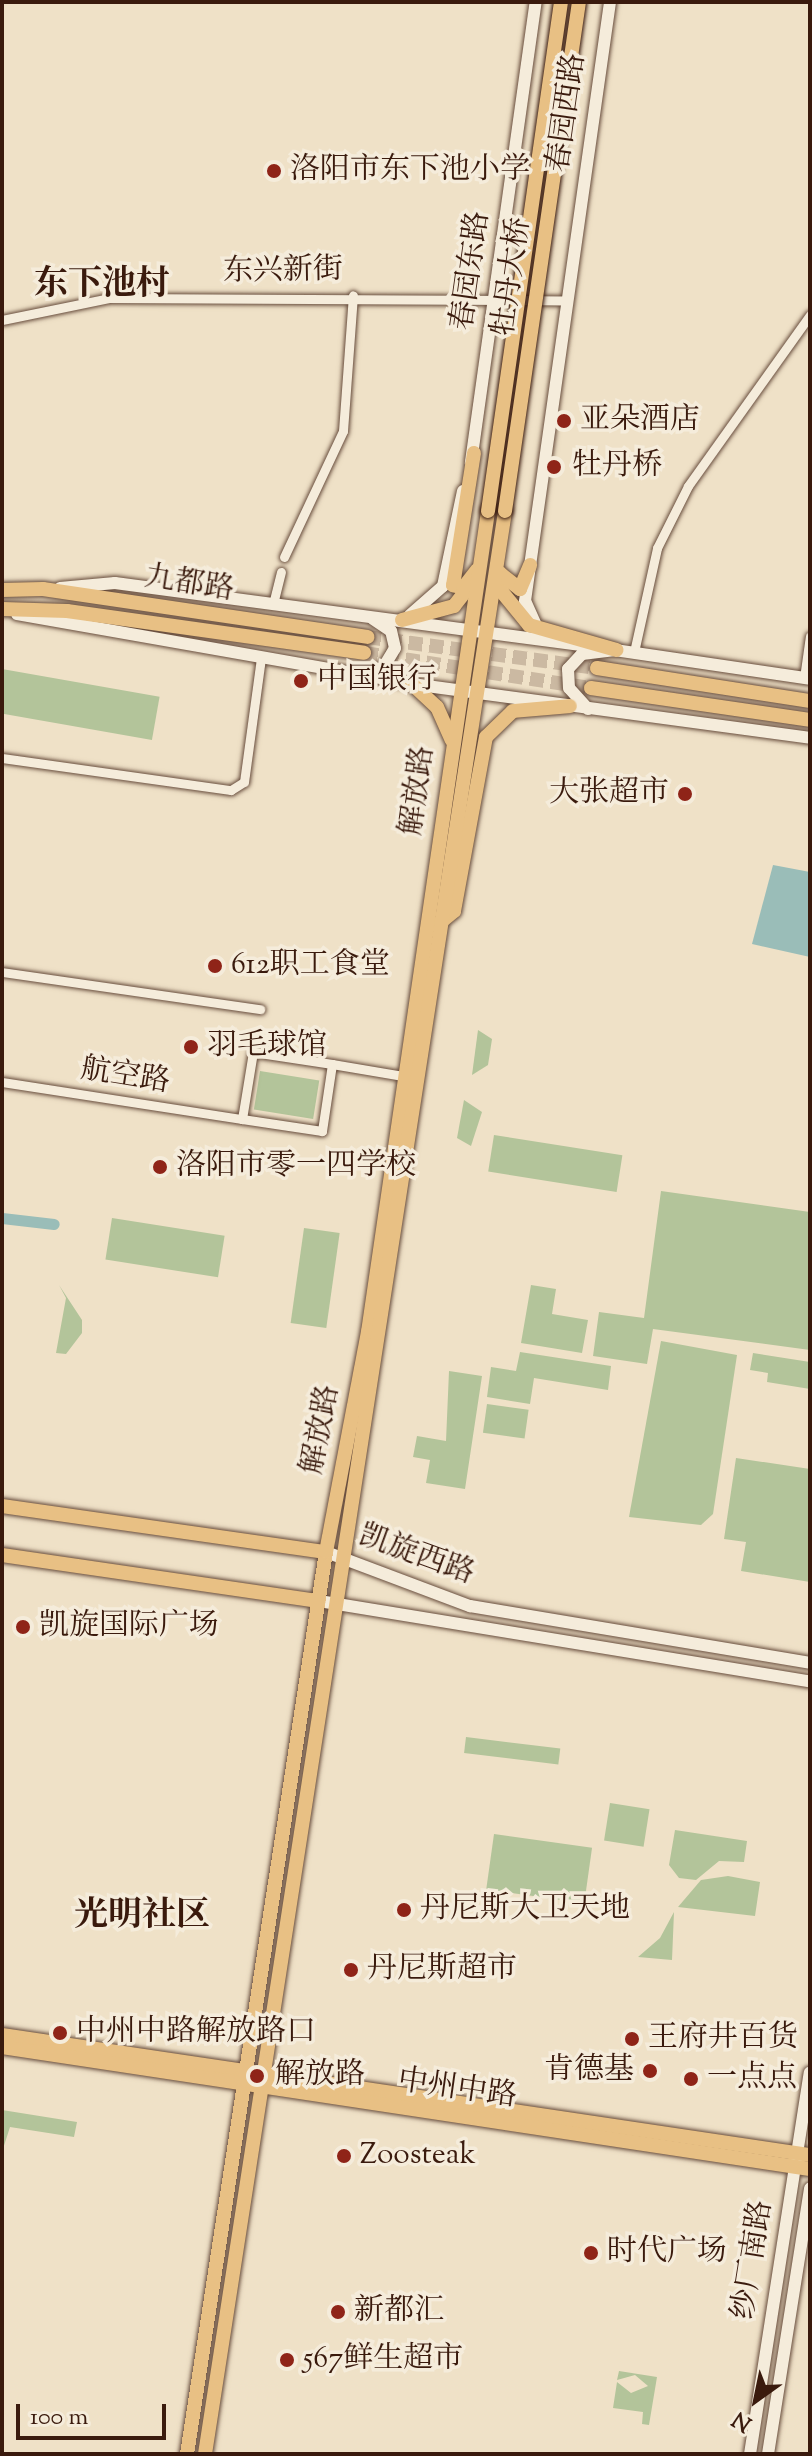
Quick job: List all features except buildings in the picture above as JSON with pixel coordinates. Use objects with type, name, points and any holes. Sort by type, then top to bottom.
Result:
[{"type":"main road","name":"春园东路","points":[[402,620],[443,586],[474,453],[536,2]]},
{"type":"main road","name":"牡丹大桥","points":[[488,511],[561,2]]},
{"type":"main road","name":"牡丹大桥","points":[[505,511],[579,2]]},
{"type":"main road","name":"春园西路","points":[[548,632],[527,615],[530,565],[610,2]]},
{"type":"main road","points":[[474,453],[453,585],[468,584],[480,567]]},
{"type":"main road","name":"解放路","points":[[205,2454],[437,925],[477,631],[480,567],[488,511]]},
{"type":"main road","name":"解放路","points":[[477,631],[498,561],[505,511]]},
{"type":"main road","points":[[498,561],[514,589],[524,585],[530,565]]},
{"type":"main road","points":[[498,561],[514,612],[548,632],[617,650]]},
{"type":"main road","points":[[402,620],[454,606],[480,567]]},
{"type":"main road","points":[[43,589],[115,583],[634,652],[807,679]]},
{"type":"main road","name":"九都路","points":[[2,590],[43,589],[367,637]]},
{"type":"main road","points":[[2,610],[412,684],[810,738]]},
{"type":"main road","name":"九都路","points":[[2,610],[67,611],[364,653]]},
{"type":"main road","points":[[360,675],[383,668],[395,648],[391,631],[370,617]]},
{"type":"main road","points":[[588,709],[569,688],[568,669],[582,654],[617,650]]},
{"type":"main road","points":[[597,668],[810,701]]},
{"type":"main road","points":[[412,684],[437,707],[452,741]]},
{"type":"main road","points":[[591,688],[810,720]]},
{"type":"main road","name":"解放路","points":[[187,2454],[326,1552],[368,1332],[452,741],[467,692]]},
{"type":"main road","points":[[437,925],[454,911],[486,737],[513,711],[570,706]]},
{"type":"main road","name":"凯旋西路","points":[[2,1506],[326,1552],[470,1606],[810,1663]]},
{"type":"main road","name":"凯旋西路","points":[[2,1555],[335,1603],[810,1681]]},
{"type":"main road","name":"中州中路","points":[[2,2035],[265,2071],[803,2161]]},
{"type":"main road","name":"中州中路","points":[[2,2047],[261,2088],[803,2161]]},
{"type":"main road","name":"纱厂南路","points":[[750,2454],[803,2161],[810,2073]]},
{"type":"main road","name":"纱厂南路","points":[[768,2454],[810,2188]]},
{"type":"street","name":"东兴新街","points":[[2,320],[109,298],[495,294],[566,300]]},
{"type":"street","points":[[284,557],[343,431],[353,295]]},
{"type":"street","points":[[634,652],[657,548],[688,486],[810,315]]},
{"type":"street","points":[[273,604],[281,572]]},
{"type":"street","points":[[807,679],[810,636]]},
{"type":"street","points":[[2,758],[231,790],[244,782],[261,658]]},
{"type":"street","points":[[2,972],[260,1009]]},
{"type":"street","points":[[242,1119],[253,1052],[403,1076]]},
{"type":"street","name":"航空路","points":[[2,1082],[322,1131],[332,1064]]},
{"type":"green space","points":[[2,669],[160,697],[152,740],[2,714]]},
{"type":"green space","points":[[478,1030],[492,1039],[488,1065],[472,1075]]},
{"type":"green space","points":[[260,1071],[319,1080],[313,1119],[254,1110]]},
{"type":"green space","points":[[464,1100],[482,1112],[471,1146],[457,1138]]},
{"type":"green space","points":[[494,1135],[622,1155],[617,1192],[488,1172]]},
{"type":"green space","points":[[661,1191],[810,1212],[810,1350],[653,1329],[647,1364],[593,1356],[599,1312],[644,1318]]},
{"type":"green space","points":[[112,1218],[225,1236],[218,1277],[105,1259]]},
{"type":"green space","points":[[304,1228],[340,1233],[326,1328],[291,1323]]},
{"type":"green space","points":[[59,1285],[82,1320],[82,1333],[66,1354],[56,1353],[66,1298]]},
{"type":"green space","points":[[531,1285],[556,1289],[552,1314],[588,1320],[582,1353],[521,1343]]},
{"type":"green space","points":[[661,1341],[737,1355],[713,1514],[701,1525],[629,1517]]},
{"type":"green space","points":[[520,1352],[611,1366],[608,1390],[534,1378],[530,1404],[487,1397],[491,1367],[516,1371]]},
{"type":"green space","points":[[753,1353],[810,1362],[810,1389],[767,1382],[768,1373],[750,1370]]},
{"type":"green space","points":[[449,1371],[482,1376],[465,1489],[426,1483],[430,1460],[413,1457],[417,1436],[446,1441]]},
{"type":"green space","points":[[487,1404],[529,1410],[525,1439],[483,1433]]},
{"type":"green space","points":[[736,1458],[810,1469],[810,1582],[741,1571],[746,1542],[724,1539]]},
{"type":"green space","points":[[466,1737],[560,1749],[558,1764],[464,1753]]},
{"type":"green space","points":[[610,1803],[650,1809],[644,1847],[604,1841]]},
{"type":"green space","points":[[675,1830],[747,1841],[744,1862],[719,1861],[696,1880],[679,1878],[669,1865]]},
{"type":"green space","points":[[494,1834],[592,1848],[584,1903],[486,1889]]},
{"type":"green space","points":[[728,1876],[760,1882],[755,1916],[678,1907],[701,1880]]},
{"type":"green space","points":[[674,1912],[672,1960],[638,1957],[660,1938]]},
{"type":"green space","points":[[2,2110],[77,2122],[74,2137],[10,2127],[2,2152]]},
{"type":"green space","points":[[619,2371],[657,2377],[649,2425],[642,2424],[643,2412],[613,2408],[617,2382],[631,2393],[648,2386],[635,2375],[617,2380]]},
{"type":"water","points":[[773,865],[810,872],[810,957],[752,944]]},
{"type":"waterway","points":[[2,1218],[54,1224]]},
{"type":"tunnel","points":[[367,637],[597,668]]},
{"type":"tunnel","points":[[364,653],[591,688]]},
{"type":"place","name":"洛阳市东下池小学","points":[[274,171]]},
{"type":"place","name":"亚朵酒店","points":[[564,421]]},
{"type":"place","name":"牡丹桥","points":[[554,467]]},
{"type":"place","name":"中国银行","points":[[301,681]]},
{"type":"place","name":"大张超市","points":[[685,794]]},
{"type":"place","name":"612职工食堂","points":[[215,966]]},
{"type":"place","name":"羽毛球馆","points":[[191,1047]]},
{"type":"place","name":"洛阳市零一四学校","points":[[160,1167]]},
{"type":"place","name":"凯旋国际广场","points":[[23,1627]]},
{"type":"place","name":"丹尼斯大卫天地","points":[[404,1910]]},
{"type":"place","name":"丹尼斯超市","points":[[351,1970]]},
{"type":"place","name":"中州中路解放路口","points":[[60,2033]]},
{"type":"place","name":"王府井百货","points":[[632,2039]]},
{"type":"place","name":"肯德基","points":[[650,2071]]},
{"type":"place","name":"解放路","points":[[257,2076]]},
{"type":"place","name":"一点点","points":[[691,2079]]},
{"type":"place","name":"Zoosteak","points":[[344,2156]]},
{"type":"place","name":"时代广场","points":[[591,2253]]},
{"type":"place","name":"新都汇","points":[[338,2312]]},
{"type":"place","name":"567鲜生超市","points":[[287,2360]]},
{"type":"district","name":"东下池村","points":[[102,286]]},
{"type":"district","name":"光明社区","points":[[142,1917]]}]
